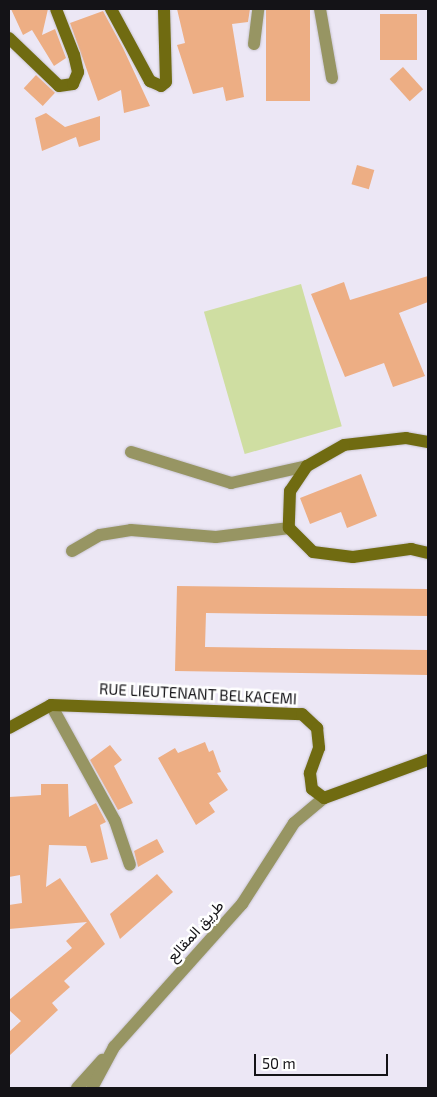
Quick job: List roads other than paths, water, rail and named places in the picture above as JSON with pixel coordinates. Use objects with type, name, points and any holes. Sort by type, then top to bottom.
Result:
[{"type":"street","points":[[9,38],[59,86],[73,84],[76,64],[56,9]]},
{"type":"street","points":[[111,9],[150,81],[162,86],[166,82],[164,9]]},
{"type":"street","points":[[254,44],[258,9]]},
{"type":"street","points":[[320,9],[332,78]]},
{"type":"street","points":[[131,452],[231,483],[306,466],[344,445],[406,438],[428,442]]},
{"type":"street","points":[[306,466],[290,491],[289,528],[313,552],[353,558],[411,549],[428,553]]},
{"type":"street","points":[[72,551],[100,535],[131,530],[216,537],[289,528]]},
{"type":"street","points":[[9,728],[51,705],[115,821],[130,865]]},
{"type":"street","name":"RUE LIEUTENANT BELKACEMI","points":[[51,705],[302,714],[318,728],[319,748],[310,773],[312,789],[324,798]]},
{"type":"street","points":[[324,798],[428,760]]},
{"type":"street","name":"طريق المقالع","points":[[92,1088],[114,1047],[242,904],[294,822],[324,798]]},
{"type":"street","points":[[76,1088],[114,1047]]}]
